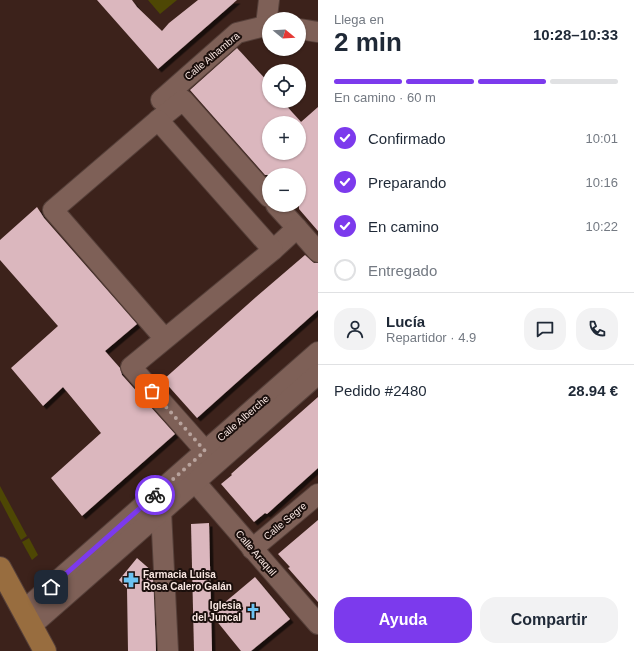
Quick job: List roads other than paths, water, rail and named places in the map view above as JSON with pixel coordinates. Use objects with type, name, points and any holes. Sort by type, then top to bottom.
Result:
[{"type":"main road","points":[[0,568],[45,651]]},
{"type":"street","points":[[269,0],[269,12]]},
{"type":"street","name":"Calle Alhambra","points":[[161,100],[237,33],[262,27]]},
{"type":"street","points":[[306,30],[318,32]]},
{"type":"street","points":[[165,340],[53,210],[183,100],[262,189]]},
{"type":"street","points":[[158,120],[272,250]]},
{"type":"street","points":[[282,212],[318,252]]},
{"type":"street","points":[[211,457],[132,367],[297,228]]},
{"type":"street","name":"Calle Alberche","points":[[27,618],[211,457],[318,352]]},
{"type":"street","name":"Calle Alberche","points":[[27,618],[195,482],[211,457],[318,374]]},
{"type":"street","name":"Calle Araquil","points":[[195,482],[318,624]]},
{"type":"street","name":"Calle Segre","points":[[252,549],[318,494]]},
{"type":"street","points":[[161,511],[168,651]]},
{"type":"place","name":"Farmacia Luisa Rosa Calero Galán","points":[[131,580]]},
{"type":"place","name":"Iglesia del Juncal","points":[[253,611]]}]
